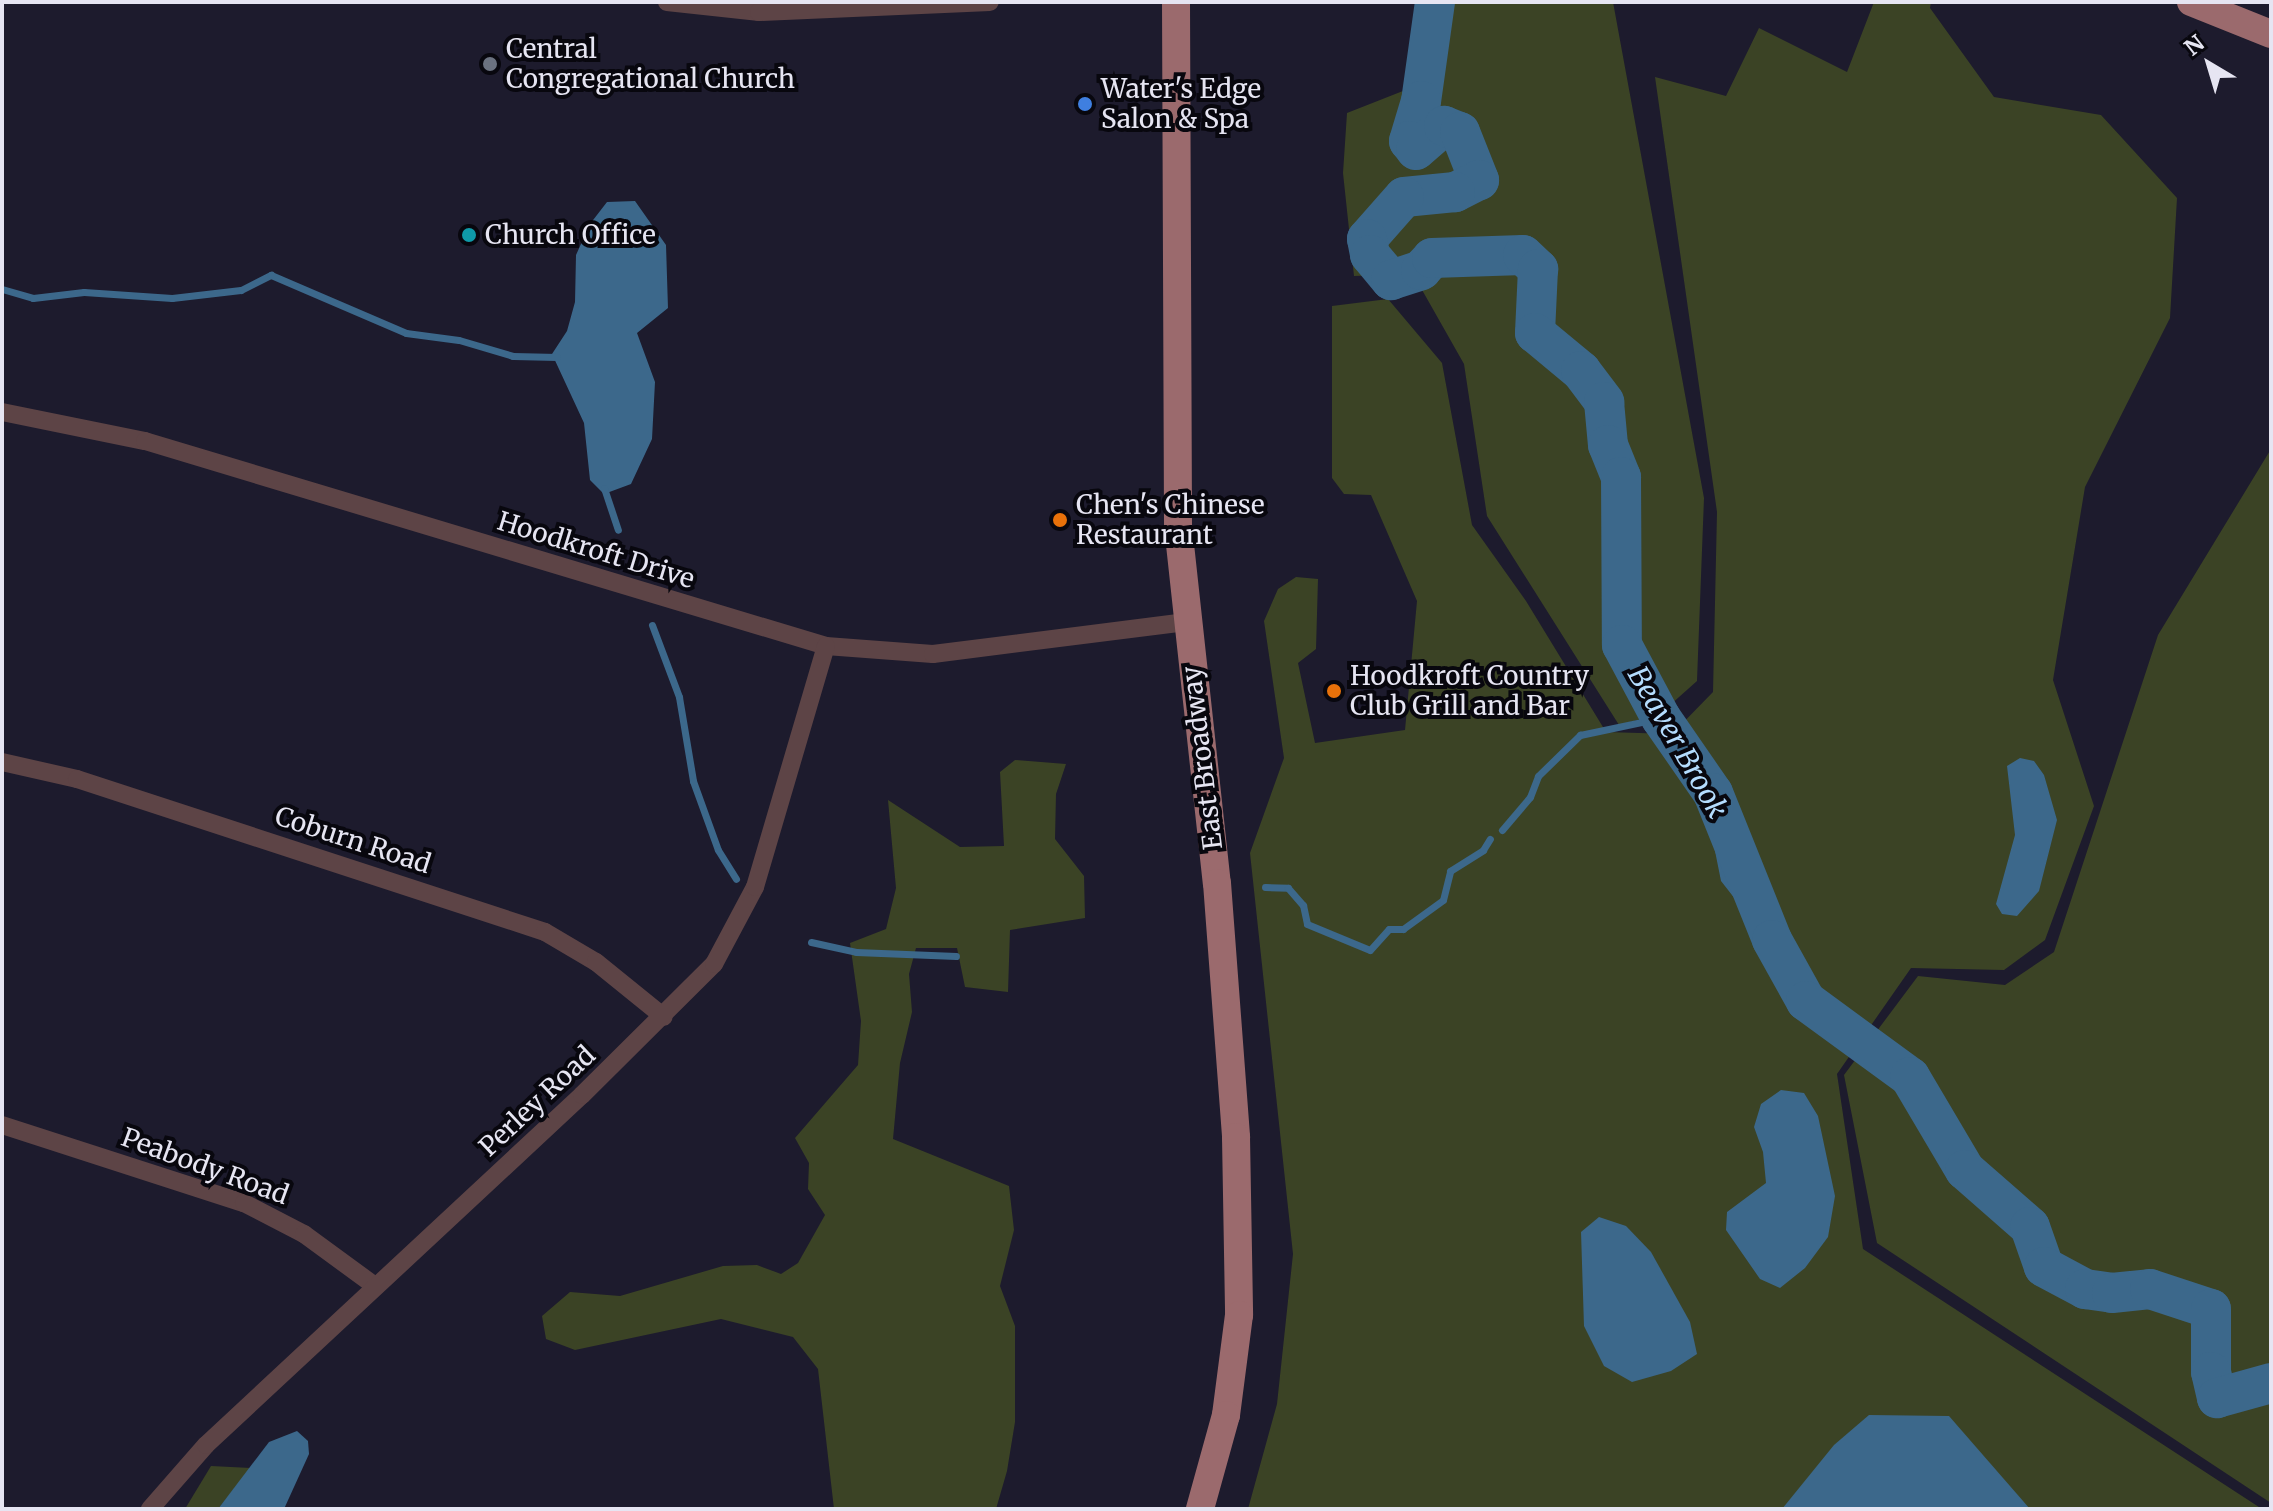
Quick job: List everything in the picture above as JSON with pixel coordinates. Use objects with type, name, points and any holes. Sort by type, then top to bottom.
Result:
[{"type":"main road","name":"East Broadway","points":[[1176,2],[1175,450],[1186,622],[1217,883],[1237,1205],[1239,1315],[1226,1415],[1200,1509]]},
{"type":"main road","points":[[2191,2],[2271,34]]},
{"type":"street","points":[[667,2],[759,12],[990,2]]},
{"type":"street","name":"Hoodkroft Drive","points":[[2,412],[145,441],[826,646],[933,654],[1186,622]]},
{"type":"street","name":"Perley Road","points":[[150,1509],[206,1445],[664,1017],[714,964],[742,918],[764,859],[826,646]]},
{"type":"street","name":"Coburn Road","points":[[2,762],[77,779],[545,932],[596,962],[664,1017]]},
{"type":"street","name":"Peabody Road","points":[[2,1125],[244,1203],[304,1234],[375,1286]]},
{"type":"green space","points":[[1420,2],[1613,2],[1704,498],[1697,681],[1660,714],[1619,725],[1487,516],[1464,364],[1413,274],[1354,276],[1343,173],[1347,113],[1408,89]]},
{"type":"green space","points":[[1874,2],[1931,2],[1930,8],[1994,97],[2101,115],[2177,198],[2170,318],[2085,487],[2053,680],[2094,806],[2045,940],[2004,970],[1911,968],[1837,1074],[1863,1249],[2262,1509],[1248,1509],[1277,1404],[1293,1254],[1250,853],[1284,758],[1264,621],[1278,589],[1296,577],[1318,579],[1316,649],[1298,663],[1315,743],[1405,730],[1417,601],[1371,495],[1344,494],[1332,478],[1332,306],[1388,299],[1442,363],[1472,525],[1526,601],[1606,732],[1672,734],[1713,692],[1717,512],[1655,77],[1726,96],[1759,28],[1847,72]]},
{"type":"green space","points":[[2271,449],[2271,1503],[1877,1243],[1844,1075],[1918,976],[2005,985],[2054,952],[2158,635]]},
{"type":"green space","points":[[1015,760],[1066,764],[1056,794],[1055,839],[1084,876],[1085,918],[1010,930],[1008,992],[965,987],[957,948],[916,948],[909,974],[912,1012],[900,1063],[893,1139],[1009,1186],[1014,1230],[1000,1286],[1015,1326],[1015,1422],[1007,1471],[996,1509],[834,1509],[818,1369],[793,1337],[721,1319],[575,1350],[546,1339],[542,1316],[570,1292],[620,1296],[723,1266],[757,1265],[781,1274],[798,1263],[825,1215],[808,1189],[809,1163],[795,1138],[858,1065],[861,1021],[850,943],[886,929],[896,888],[888,800],[960,847],[1004,846],[1000,772]]},
{"type":"green space","points":[[211,1466],[251,1468],[218,1509],[185,1509]]},
{"type":"water","points":[[635,201],[666,245],[668,308],[637,333],[655,382],[652,439],[631,484],[604,494],[590,480],[584,423],[552,354],[567,331],[575,302],[576,255],[590,224],[607,202]]},
{"type":"water","points":[[1675,714],[1719,772],[1739,866],[1750,889],[1787,929],[1810,986],[1794,989],[1757,927],[1721,881],[1703,791],[1660,726]]},
{"type":"water","points":[[2020,758],[2034,761],[2044,775],[2057,820],[2039,891],[2017,916],[2002,914],[1996,904],[2015,835],[2007,766]]},
{"type":"water","points":[[1781,1090],[1804,1093],[1818,1116],[1835,1196],[1828,1237],[1805,1268],[1780,1288],[1760,1279],[1726,1230],[1727,1212],[1766,1183],[1763,1152],[1754,1127],[1761,1104]]},
{"type":"water","points":[[1599,1217],[1626,1226],[1651,1252],[1690,1322],[1697,1354],[1671,1371],[1632,1382],[1604,1366],[1584,1326],[1581,1232]]},
{"type":"water","points":[[1869,1415],[1949,1416],[2030,1509],[1782,1509],[1834,1445]]},
{"type":"water","points":[[297,1431],[308,1441],[309,1454],[284,1509],[218,1509],[269,1442]]},
{"type":"waterway","name":"Beaver Brook","points":[[1435,2],[1421,101],[1409,141],[1416,150],[1444,126],[1460,132],[1479,180],[1455,192],[1404,197],[1367,239],[1370,255],[1391,280],[1421,270],[1432,258],[1523,255],[1538,269],[1535,333],[1581,371],[1604,402],[1608,445],[1621,477],[1622,645],[1661,718],[1713,793],[1772,940],[1806,1001],[1910,1077],[1965,1170],[2030,1227],[2044,1267],[2085,1289],[2112,1293],[2150,1289],[2211,1309],[2211,1372],[2217,1398],[2271,1383]]},
{"type":"waterway","points":[[2,289],[33,298],[84,292],[172,298],[241,290],[271,275],[406,333],[459,340],[513,356],[557,357]]},
{"type":"waterway","points":[[604,488],[618,530]]},
{"type":"waterway","points":[[652,625],[679,697],[693,781],[718,850],[736,879]]},
{"type":"waterway","points":[[1502,830],[1530,797],[1538,776],[1580,735],[1661,718]]},
{"type":"waterway","points":[[1265,887],[1288,888],[1303,905],[1307,924],[1370,950],[1389,929],[1403,929],[1443,900],[1450,871],[1483,850],[1490,839]]},
{"type":"waterway","points":[[811,942],[856,952],[956,956]]},
{"type":"place","name":"Central Congregational Church","points":[[490,64]]},
{"type":"place","name":"Water's Edge Salon & Spa","points":[[1085,104]]},
{"type":"place","name":"Church Office","points":[[469,235]]},
{"type":"place","name":"Chen's Chinese Restaurant","points":[[1060,520]]},
{"type":"place","name":"Hoodkroft Country Club Grill and Bar","points":[[1334,691]]}]
